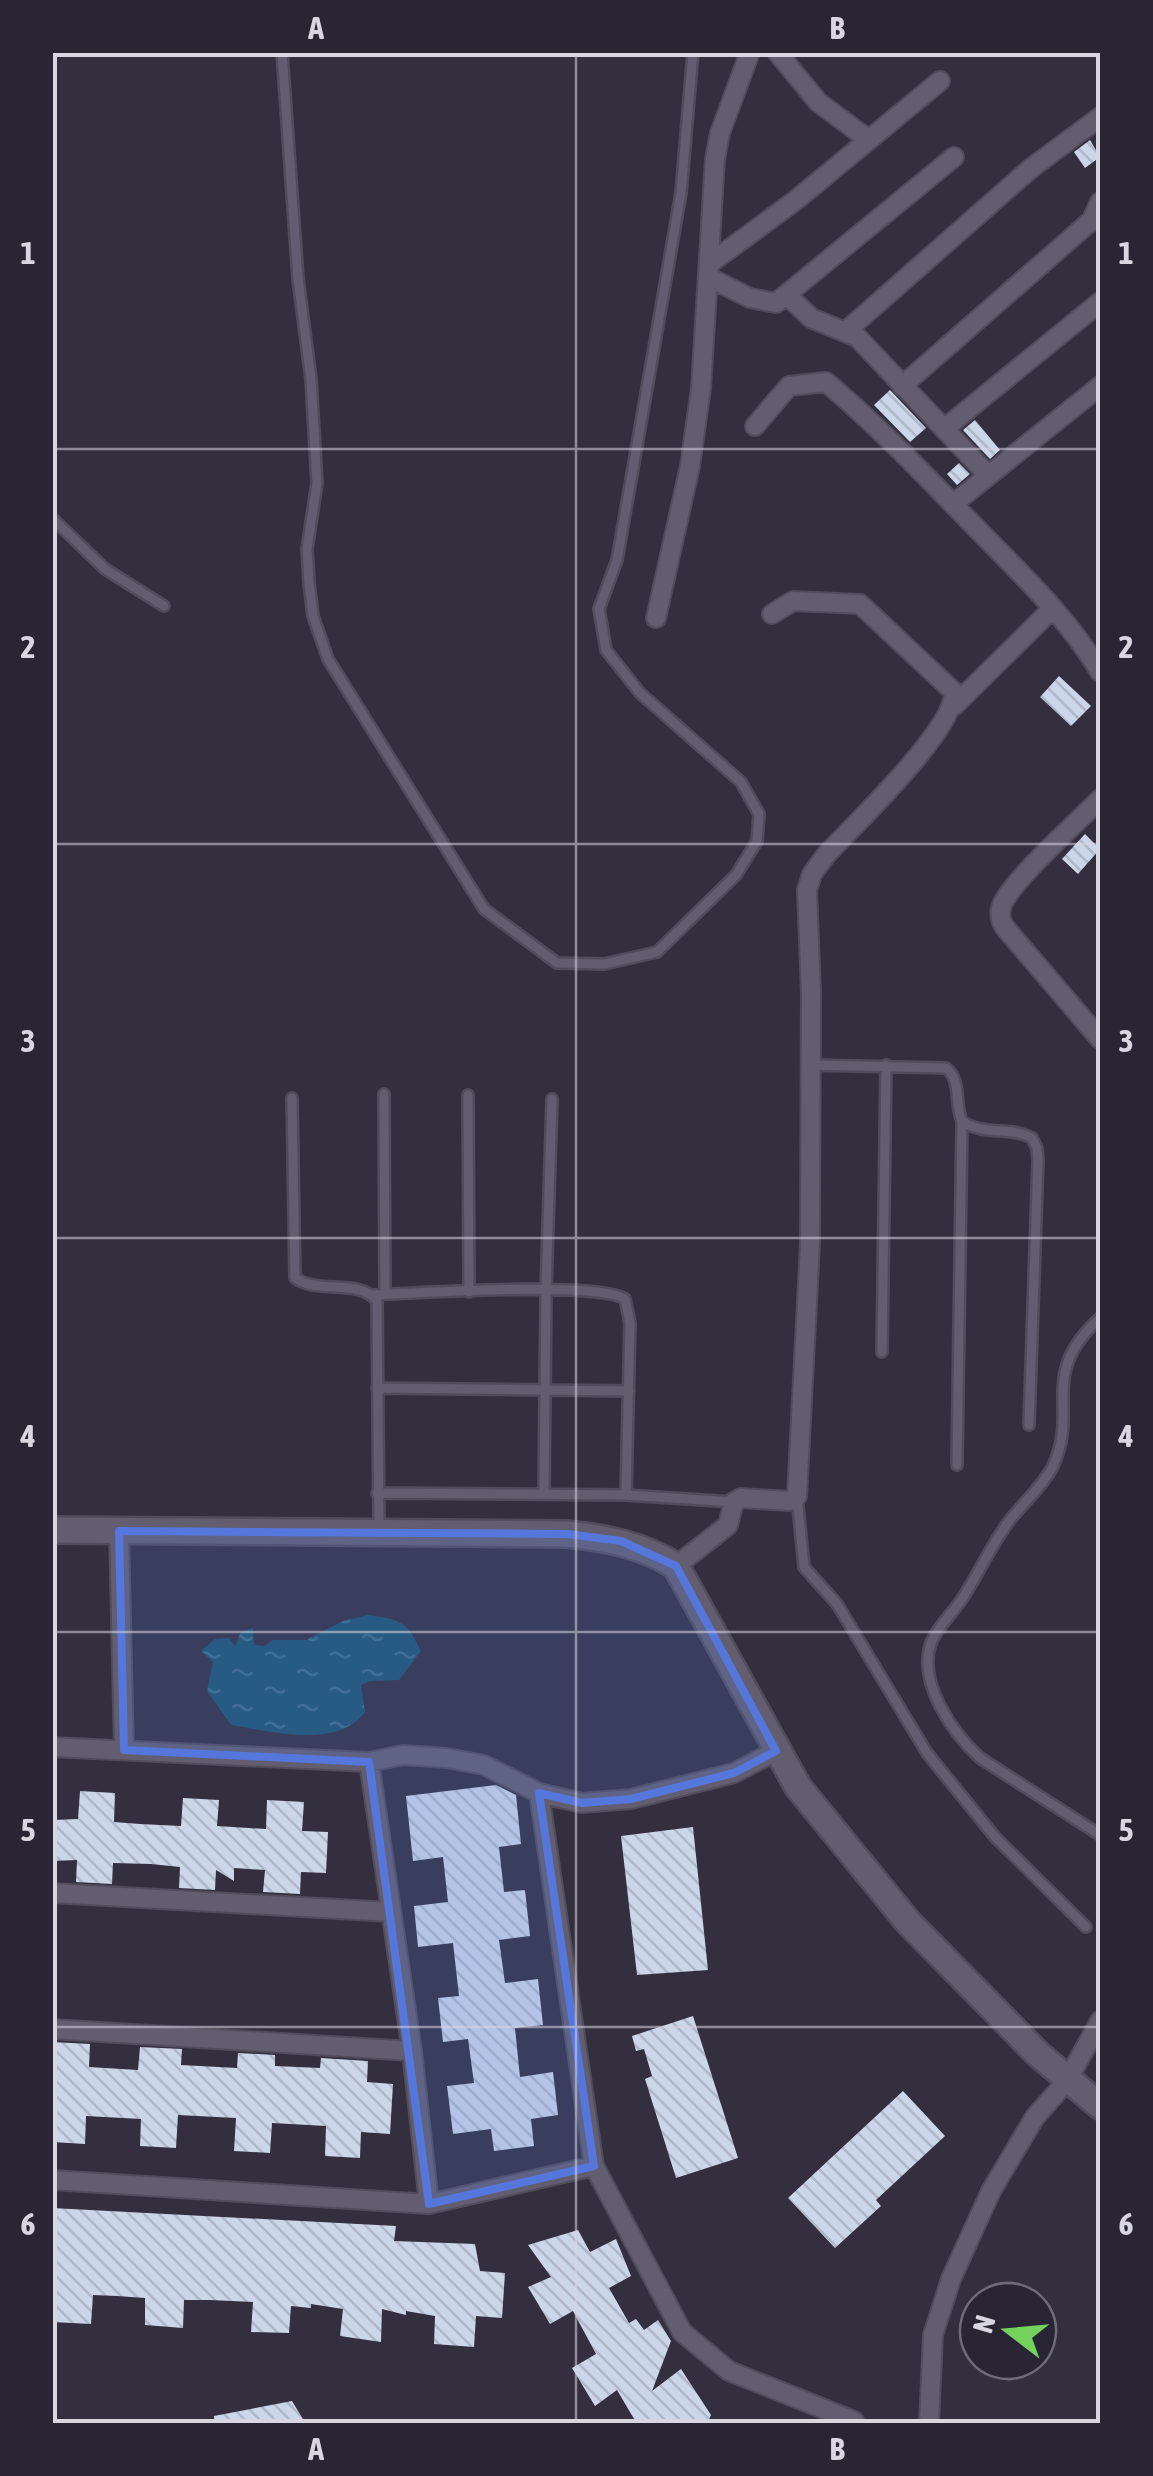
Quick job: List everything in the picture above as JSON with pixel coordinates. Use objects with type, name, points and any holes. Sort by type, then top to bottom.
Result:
[{"type":"street","points":[[656,618],[690,466],[701,388],[717,146],[750,52]]},
{"type":"street","points":[[777,52],[818,102],[869,140]]},
{"type":"street","points":[[708,270],[940,81]]},
{"type":"street","points":[[845,332],[1030,169],[1100,117]]},
{"type":"street","points":[[708,270],[766,304],[776,303],[954,157]]},
{"type":"street","points":[[902,386],[1092,220],[1100,202]]},
{"type":"street","points":[[788,295],[811,318],[857,337],[987,474]]},
{"type":"street","points":[[944,429],[1100,302]]},
{"type":"street","points":[[755,426],[790,386],[826,382],[877,426],[1054,608],[1083,643],[1100,672]]},
{"type":"street","points":[[953,504],[1100,386]]},
{"type":"street","points":[[772,614],[793,602],[860,604],[954,692],[955,704]]},
{"type":"street","points":[[676,1566],[728,1525],[734,1502],[740,1498],[789,1502],[798,1496],[810,1244],[810,944],[806,905],[812,874],[934,738],[955,704],[1054,608]]},
{"type":"street","points":[[1100,799],[1022,880],[1000,912],[1007,930],[1100,1038]]},
{"type":"street","points":[[52,1530],[567,1534],[599,1537],[656,1554],[676,1566],[798,1787],[897,1910],[1068,2081],[1100,2106]]},
{"type":"street","points":[[119,1531],[124,1750]]},
{"type":"street","points":[[52,1747],[369,1762],[403,1755],[447,1758],[484,1765],[538,1793],[582,1804],[631,1799],[734,1773],[776,1752]]},
{"type":"street","points":[[369,1762],[412,2051],[429,2204]]},
{"type":"street","points":[[538,1793],[594,2166],[682,2332],[729,2371],[854,2421]]},
{"type":"street","points":[[52,1893],[391,1912]]},
{"type":"street","points":[[929,2424],[933,2336],[950,2279],[991,2191],[1035,2117],[1068,2081],[1100,2022]]},
{"type":"street","points":[[52,2029],[412,2051]]},
{"type":"street","points":[[52,2180],[429,2204],[594,2166]]},
{"type":"lane","points":[[282,52],[298,279],[317,469],[307,549],[313,616],[328,659],[484,909],[557,963],[604,964],[657,952],[736,875],[758,842],[758,814],[741,782],[640,694],[606,650],[599,609],[617,560],[682,193],[693,52]]},
{"type":"lane","points":[[52,518],[105,569],[164,606]]},
{"type":"lane","points":[[810,1065],[934,1066],[953,1073],[962,1121],[957,1465]]},
{"type":"lane","points":[[882,1352],[886,1065]]},
{"type":"lane","points":[[384,1094],[385,1294]]},
{"type":"lane","points":[[468,1094],[470,1292]]},
{"type":"lane","points":[[292,1098],[295,1278],[312,1286],[372,1294],[602,1291],[625,1299],[630,1323],[626,1495]]},
{"type":"lane","points":[[544,1494],[552,1099]]},
{"type":"lane","points":[[962,1121],[980,1130],[1024,1134],[1032,1138],[1037,1148],[1028,1426]]},
{"type":"lane","points":[[372,1294],[378,1314],[379,1533]]},
{"type":"lane","points":[[1100,1318],[1083,1333],[1063,1374],[1062,1433],[1051,1469],[986,1554],[963,1598],[932,1639],[928,1655],[935,1693],[967,1746],[1100,1835]]},
{"type":"lane","points":[[377,1388],[628,1391]]},
{"type":"lane","points":[[377,1492],[626,1495],[734,1502]]},
{"type":"lane","points":[[798,1496],[804,1567],[844,1616],[927,1752],[995,1837],[1086,1926]]},
{"type":"highlighted area","points":[[119,1531],[567,1534],[621,1541],[676,1566],[776,1751],[734,1773],[631,1799],[582,1803],[539,1793],[594,2166],[429,2204],[369,1762],[124,1750]]},
{"type":"water","points":[[368,1615],[402,1624],[421,1651],[399,1680],[361,1685],[365,1712],[353,1724],[338,1731],[303,1735],[231,1725],[207,1691],[213,1662],[201,1651],[215,1639],[229,1638],[235,1646],[241,1632],[253,1628],[254,1645],[265,1646],[273,1640],[306,1640],[343,1621]]},
{"type":"building","points":[[1090,140],[1100,157],[1085,168],[1074,152]]},
{"type":"building","points":[[890,390],[926,428],[910,442],[874,405]]},
{"type":"building","points":[[975,420],[1000,450],[990,459],[963,430]]},
{"type":"building","points":[[959,463],[970,474],[957,485],[947,474]]},
{"type":"building","points":[[1059,676],[1091,706],[1071,726],[1040,697]]},
{"type":"building","points":[[1085,834],[1100,849],[1078,874],[1062,859]]},
{"type":"building","points":[[496,1785],[516,1795],[521,1844],[499,1847],[504,1892],[525,1890],[530,1936],[499,1940],[505,1983],[538,1979],[543,2025],[515,2028],[520,2077],[553,2072],[558,2115],[531,2119],[534,2146],[494,2151],[491,2129],[453,2134],[447,2086],[474,2083],[468,2039],[443,2042],[438,1998],[459,1996],[453,1943],[418,1947],[414,1906],[448,1902],[443,1857],[413,1861],[406,1796]]},
{"type":"building","points":[[80,1791],[115,1793],[114,1822],[140,1824],[181,1826],[183,1798],[219,1800],[217,1826],[266,1829],[267,1800],[304,1802],[302,1831],[328,1832],[326,1873],[301,1872],[300,1894],[263,1892],[265,1870],[234,1868],[234,1881],[216,1870],[215,1890],[179,1888],[180,1867],[151,1864],[113,1863],[112,1884],[76,1882],[77,1860],[52,1861],[52,1827],[53,1820],[78,1819]]},
{"type":"building","points":[[693,1827],[708,1970],[637,1975],[621,1836]]},
{"type":"building","points":[[693,2016],[738,2158],[676,2178],[645,2079],[652,2076],[644,2049],[636,2051],[632,2036]]},
{"type":"building","points":[[52,2042],[90,2044],[89,2067],[138,2070],[140,2047],[182,2049],[181,2065],[237,2068],[238,2053],[275,2055],[275,2066],[320,2068],[321,2058],[368,2061],[367,2082],[393,2084],[390,2134],[361,2132],[360,2158],[325,2156],[326,2126],[272,2123],[270,2153],[234,2151],[236,2118],[178,2115],[176,2148],[140,2146],[141,2119],[86,2116],[85,2144],[52,2142]]},
{"type":"building","points":[[903,2091],[945,2136],[876,2200],[881,2206],[835,2248],[788,2198]]},
{"type":"building","points":[[52,2208],[396,2226],[394,2241],[475,2244],[480,2271],[505,2273],[502,2318],[476,2316],[474,2347],[434,2344],[435,2316],[382,2309],[381,2342],[340,2336],[343,2309],[311,2304],[311,2308],[291,2306],[289,2333],[251,2332],[253,2302],[210,2300],[184,2300],[183,2328],[145,2325],[145,2298],[117,2296],[93,2295],[91,2324],[52,2322]]},
{"type":"building","points":[[578,2230],[590,2252],[616,2239],[631,2276],[609,2288],[629,2323],[636,2319],[644,2330],[658,2320],[671,2341],[652,2391],[681,2369],[711,2415],[707,2424],[637,2424],[617,2390],[595,2406],[572,2368],[596,2354],[573,2311],[550,2324],[528,2287],[551,2277],[528,2245]]},
{"type":"building","points":[[292,2401],[306,2424],[214,2424],[214,2416]]}]
